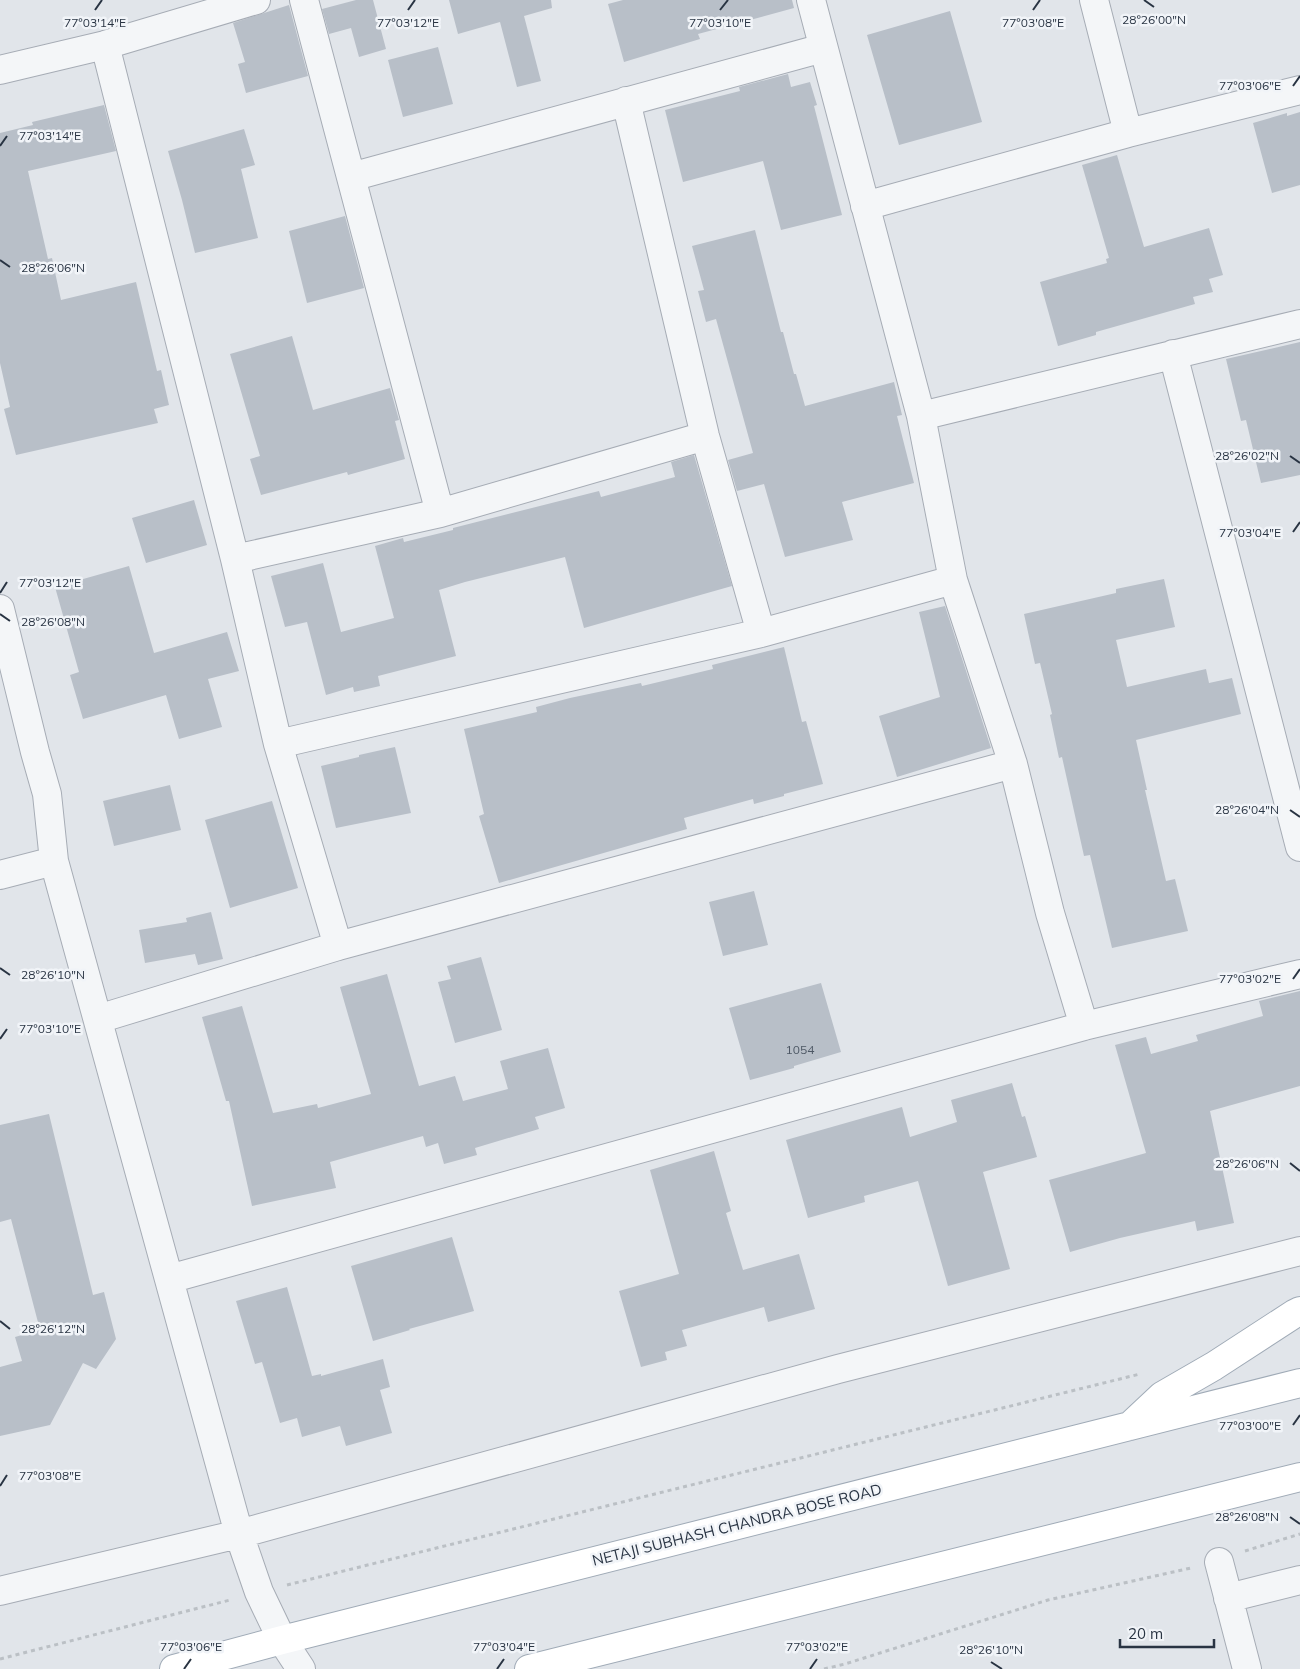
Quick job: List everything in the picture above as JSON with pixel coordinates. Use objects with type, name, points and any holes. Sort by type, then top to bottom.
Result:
[{"type":"main road","points":[[1129,1427],[1162,1396],[1214,1366],[1300,1311]]},
{"type":"main road","name":"NETAJI SUBHASH CHANDRA BOSE ROAD","points":[[174,1669],[282,1640],[1300,1383]]},
{"type":"main road","points":[[533,1669],[1300,1477]]},
{"type":"street","points":[[0,70],[105,45],[256,0]]},
{"type":"street","points":[[304,0],[440,513]]},
{"type":"street","points":[[811,0],[921,416],[953,580],[1013,764],[1050,912],[1084,1026]]},
{"type":"street","points":[[1094,0],[1128,134]]},
{"type":"street","points":[[105,45],[235,559],[278,744],[338,946]]},
{"type":"street","points":[[351,177],[823,48]]},
{"type":"street","points":[[865,206],[1128,134],[1300,90]]},
{"type":"street","points":[[626,102],[705,436],[761,634]]},
{"type":"street","points":[[921,416],[1300,324]]},
{"type":"street","points":[[1173,354],[1300,847]]},
{"type":"street","points":[[235,559],[440,513],[705,436]]},
{"type":"street","points":[[278,744],[761,634],[953,580]]},
{"type":"street","points":[[0,609],[34,752],[47,794],[54,861],[239,1534],[258,1592],[282,1640],[301,1669]]},
{"type":"street","points":[[98,1019],[338,946],[1013,764]]},
{"type":"street","points":[[0,875],[54,861]]},
{"type":"street","points":[[169,1279],[1084,1026],[1300,974]]},
{"type":"street","points":[[0,1590],[239,1534],[838,1369],[1300,1251]]},
{"type":"street","points":[[1219,1562],[1247,1669]]},
{"type":"street","points":[[1228,1598],[1300,1580]]},
{"type":"path","points":[[0,1659],[258,1592],[1144,1373]]},
{"type":"path","points":[[824,1669],[1048,1600],[1219,1562],[1245,1551],[1300,1534]]},
{"type":"building","points":[[356,0],[373,0],[386,49],[359,57],[351,28],[329,34],[322,9]]},
{"type":"building","points":[[449,0],[551,0],[552,8],[524,16],[541,81],[517,87],[500,22],[458,34]]},
{"type":"building","points":[[623,0],[792,0],[794,8],[698,34],[700,39],[624,62],[608,4]]},
{"type":"building","points":[[289,5],[308,76],[246,93],[238,64],[245,62],[233,23]]},
{"type":"building","points":[[950,11],[982,122],[899,145],[867,35]]},
{"type":"building","points":[[438,47],[453,104],[403,117],[388,60]]},
{"type":"building","points":[[788,74],[791,87],[810,82],[817,105],[814,106],[842,215],[781,230],[763,161],[683,182],[665,110],[740,91],[739,87]]},
{"type":"building","points":[[104,105],[116,151],[28,171],[48,259],[52,258],[61,300],[136,282],[157,371],[161,370],[169,405],[154,409],[158,423],[16,455],[4,409],[10,407],[0,363],[0,133],[33,125],[32,122]]},
{"type":"building","points":[[1300,112],[1300,185],[1272,193],[1253,123],[1287,113],[1287,116]]},
{"type":"building","points":[[244,129],[255,165],[241,169],[258,238],[195,253],[168,151]]},
{"type":"building","points":[[1117,155],[1144,247],[1209,228],[1223,275],[1209,279],[1213,292],[1193,297],[1195,304],[1096,332],[1096,335],[1058,346],[1040,282],[1107,263],[1106,259],[1109,258],[1082,165]]},
{"type":"building","points":[[345,216],[364,288],[307,303],[289,231]]},
{"type":"building","points":[[755,230],[781,332],[783,332],[805,406],[894,382],[902,415],[897,416],[914,483],[842,502],[853,540],[785,557],[764,484],[737,491],[728,460],[753,453],[716,319],[706,322],[698,291],[704,290],[692,246]]},
{"type":"building","points":[[292,336],[313,410],[390,388],[399,420],[395,421],[405,459],[348,475],[347,472],[261,495],[250,459],[260,456],[230,354]]},
{"type":"building","points":[[1300,342],[1300,475],[1261,483],[1246,420],[1241,421],[1226,359]]},
{"type":"building","points":[[694,455],[732,586],[584,628],[565,557],[465,582],[439,590],[456,656],[378,676],[380,686],[354,692],[353,687],[326,695],[307,622],[285,627],[271,576],[323,563],[341,632],[394,618],[375,546],[403,538],[404,542],[453,530],[453,528],[599,491],[601,497],[675,477],[671,462]]},
{"type":"building","points":[[194,500],[207,545],[146,563],[132,518]]},
{"type":"building","points":[[129,566],[154,653],[227,632],[239,671],[208,679],[222,727],[179,739],[166,695],[83,719],[70,675],[79,672],[55,587]]},
{"type":"building","points":[[1164,579],[1175,627],[1116,640],[1127,687],[1206,669],[1209,683],[1232,678],[1241,714],[1136,740],[1147,790],[1145,790],[1166,881],[1175,879],[1188,931],[1112,948],[1090,855],[1084,856],[1062,757],[1059,758],[1050,715],[1052,714],[1040,663],[1035,664],[1024,614],[1116,593],[1116,589]]},
{"type":"building","points":[[945,606],[991,748],[897,777],[879,716],[940,697],[919,612]]},
{"type":"building","points":[[784,647],[802,722],[806,721],[823,784],[754,804],[753,799],[684,818],[687,829],[499,883],[479,816],[484,814],[464,729],[537,712],[536,707],[570,698],[641,683],[642,686],[713,669],[712,665]]},
{"type":"building","points":[[395,747],[411,813],[336,828],[321,766]]},
{"type":"building","points":[[170,785],[181,830],[114,846],[103,801]]},
{"type":"building","points":[[272,801],[298,888],[230,908],[205,820]]},
{"type":"building","points":[[754,891],[768,945],[723,956],[709,902]]},
{"type":"building","points":[[211,912],[223,959],[198,965],[195,954],[145,963],[139,930],[187,922],[186,918]]},
{"type":"building","points":[[481,957],[502,1030],[455,1043],[438,982],[451,979],[447,966]]},
{"type":"building","points":[[387,974],[419,1086],[455,1076],[463,1101],[508,1089],[500,1061],[548,1048],[565,1108],[535,1117],[539,1129],[475,1148],[477,1155],[444,1164],[438,1143],[426,1147],[423,1136],[330,1162],[336,1188],[252,1206],[229,1101],[226,1101],[202,1017],[242,1006],[273,1113],[317,1104],[318,1108],[371,1094],[340,987]]},
{"type":"building","points":[[821,983],[841,1052],[750,1080],[729,1008]]},
{"type":"building","points":[[1300,991],[1300,1086],[1210,1111],[1234,1223],[1197,1231],[1195,1221],[1120,1238],[1070,1252],[1049,1180],[1146,1153],[1115,1045],[1146,1037],[1151,1054],[1198,1041],[1196,1035],[1263,1016],[1259,1001]]},
{"type":"building","points":[[1012,1083],[1022,1117],[1025,1116],[1037,1157],[983,1172],[1010,1269],[948,1286],[918,1181],[864,1196],[865,1202],[808,1218],[786,1140],[902,1107],[910,1137],[957,1122],[951,1100]]},
{"type":"building","points":[[49,1114],[93,1295],[104,1292],[116,1339],[96,1369],[83,1363],[50,1425],[0,1436],[0,1367],[22,1361],[15,1337],[40,1330],[11,1219],[0,1222],[0,1125]]},
{"type":"building","points":[[714,1151],[731,1211],[726,1213],[743,1270],[799,1254],[815,1309],[768,1322],[764,1307],[682,1330],[687,1346],[665,1352],[667,1360],[641,1367],[619,1291],[679,1274],[650,1170]]},
{"type":"building","points":[[452,1237],[474,1311],[373,1341],[351,1266]]},
{"type":"building","points":[[287,1287],[312,1376],[321,1374],[321,1376],[383,1359],[390,1387],[380,1390],[392,1433],[346,1446],[340,1426],[302,1437],[297,1418],[280,1423],[262,1362],[255,1364],[236,1301]]}]
